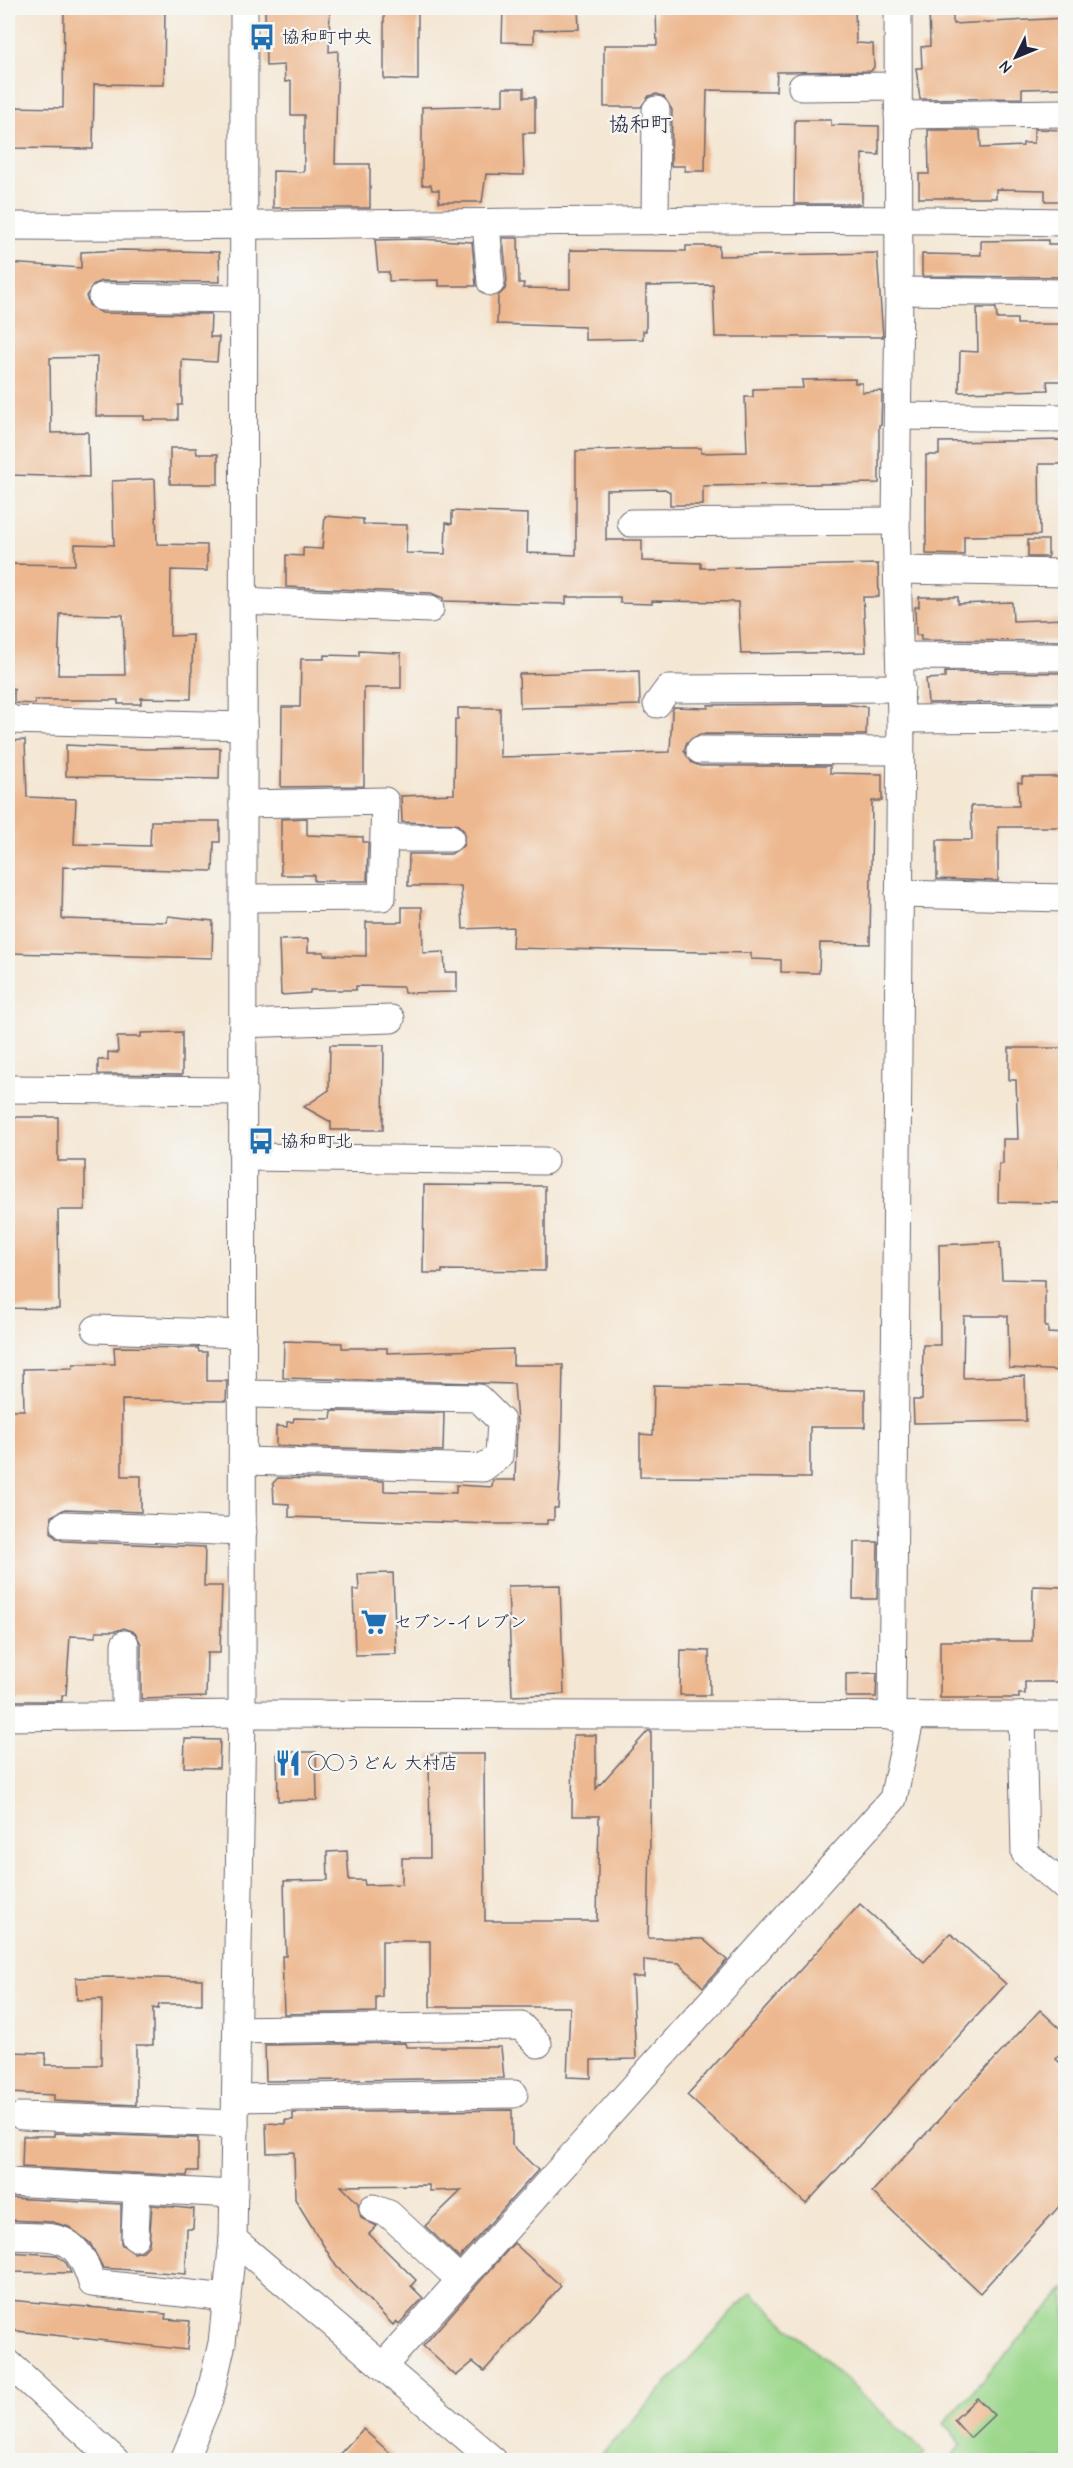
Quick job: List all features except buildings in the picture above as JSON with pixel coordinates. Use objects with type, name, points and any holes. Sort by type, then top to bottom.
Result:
[{"type":"street","points":[[184,2460],[209,2400],[222,2343],[233,2239],[243,1532],[244,8]]},
{"type":"street","points":[[383,2366],[893,1799],[902,1716],[899,894],[901,688],[896,520],[899,291],[898,8]]},
{"type":"street","points":[[802,87],[898,86]]},
{"type":"street","points":[[655,221],[656,110]]},
{"type":"street","points":[[898,115],[1065,113]]},
{"type":"street","points":[[8,226],[243,227],[899,218],[1065,222]]},
{"type":"street","points":[[486,224],[491,282]]},
{"type":"street","points":[[899,291],[1065,293]]},
{"type":"street","points":[[102,297],[243,300]]},
{"type":"street","points":[[898,416],[1065,418]]},
{"type":"street","points":[[631,523],[896,520]]},
{"type":"street","points":[[899,570],[1065,573]]},
{"type":"street","points":[[243,601],[430,609]]},
{"type":"street","points":[[900,656],[1065,657]]},
{"type":"street","points":[[657,704],[668,689],[901,688]]},
{"type":"street","points":[[8,717],[10,720],[243,726]]},
{"type":"street","points":[[901,719],[1065,718]]},
{"type":"street","points":[[700,750],[899,751]]},
{"type":"street","points":[[243,804],[385,801],[382,897],[244,898]]},
{"type":"street","points":[[385,838],[450,838]]},
{"type":"street","points":[[899,894],[1065,898]]},
{"type":"street","points":[[243,1024],[391,1019]]},
{"type":"street","points":[[8,1089],[243,1091]]},
{"type":"street","points":[[243,1157],[544,1161]]},
{"type":"street","points":[[96,1329],[243,1334]]},
{"type":"street","points":[[243,1394],[478,1398],[501,1421],[499,1456],[483,1468],[243,1461]]},
{"type":"street","points":[[65,1525],[243,1532]]},
{"type":"street","points":[[125,1644],[125,1715]]},
{"type":"street","points":[[8,1717],[242,1714],[1065,1716]]},
{"type":"street","points":[[1022,1716],[1025,1853],[1065,1888]]},
{"type":"street","points":[[237,2030],[521,2026],[538,2044]]},
{"type":"street","points":[[236,2098],[514,2094]]},
{"type":"street","points":[[22,2116],[235,2124]]},
{"type":"street","points":[[8,2182],[234,2194]]},
{"type":"street","points":[[135,2237],[137,2189]]},
{"type":"street","points":[[373,2208],[389,2214],[460,2280]]},
{"type":"street","points":[[8,2236],[64,2239],[78,2252],[92,2283],[227,2298]]},
{"type":"street","points":[[233,2239],[493,2460]]},
{"type":"street","points":[[8,2364],[115,2460]]},
{"type":"green space","points":[[1065,2289],[1065,2460],[949,2460],[962,2445],[944,2423]]},
{"type":"green space","points":[[751,2292],[925,2453],[918,2460],[596,2460]]},
{"type":"place","name":"協和町中央","points":[[262,37]]},
{"type":"place","name":"協和町北","points":[[261,1141]]},
{"type":"place","name":"セブン-イレブン","points":[[374,1622]]},
{"type":"place","name":"◯◯うどん 大村店","points":[[288,1763]]},
{"type":"district","name":"協和町","points":[[640,124]]}]
